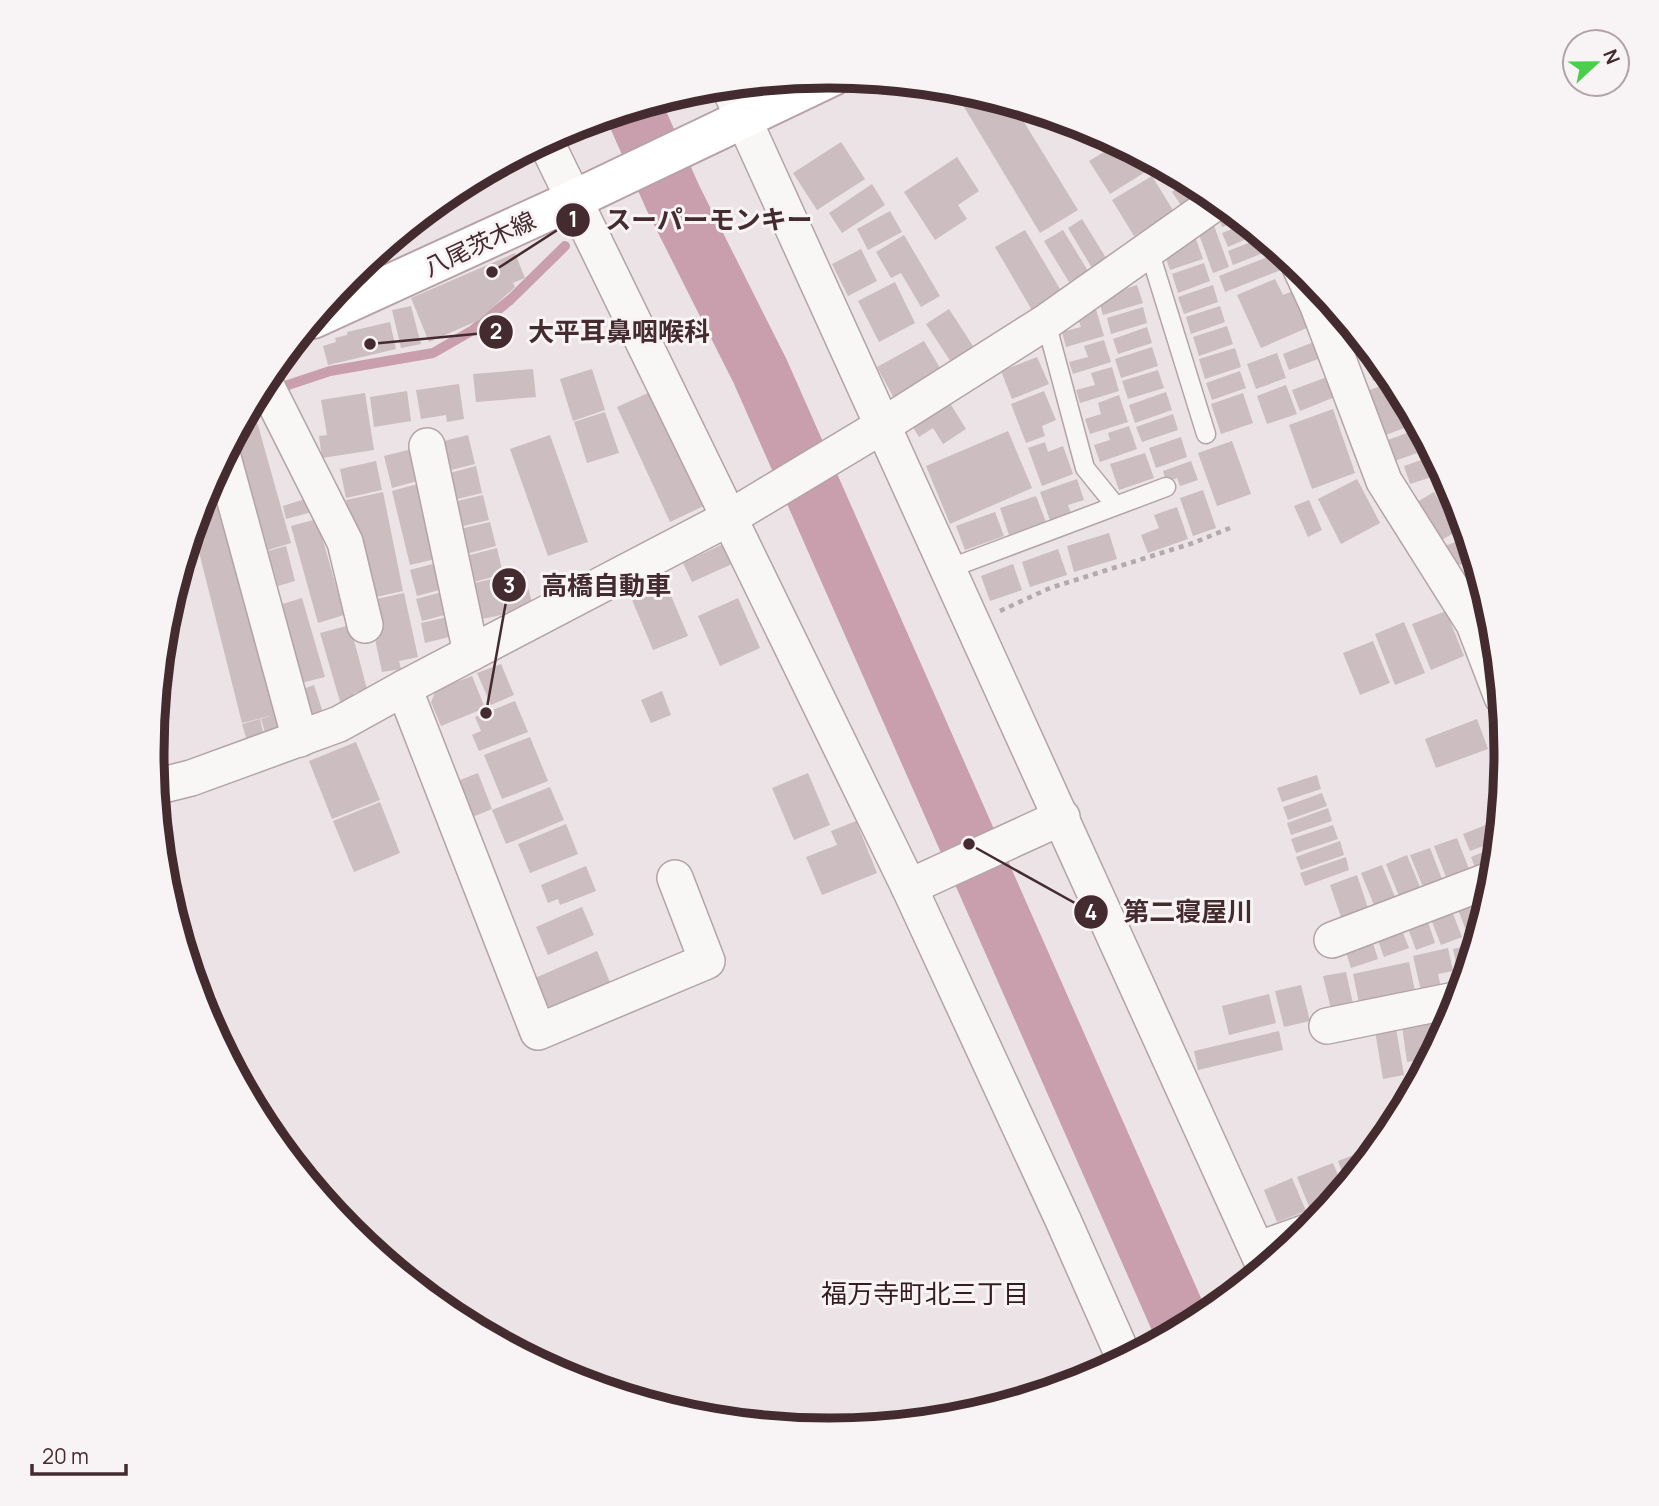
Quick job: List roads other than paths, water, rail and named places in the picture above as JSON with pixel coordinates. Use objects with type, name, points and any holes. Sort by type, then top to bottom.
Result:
[{"type":"main road","name":"八尾茨木線","points":[[335,307],[580,197],[808,88]]},
{"type":"street","points":[[730,95],[737,123],[882,426],[1260,1255]]},
{"type":"street","points":[[551,149],[580,197],[729,518],[909,887],[1121,1351]]},
{"type":"street","points":[[165,785],[191,778],[339,724],[729,518],[882,426],[1046,322],[1209,207]]},
{"type":"street","points":[[1327,311],[1384,481],[1474,624],[1488,661]]},
{"type":"street","points":[[271,396],[345,542],[365,625]]},
{"type":"street","points":[[427,446],[471,653]]},
{"type":"street","points":[[227,472],[300,738]]},
{"type":"street","points":[[404,688],[538,1032],[707,961],[675,878]]},
{"type":"street","points":[[909,887],[1062,817]]},
{"type":"street","points":[[1332,940],[1482,883]]},
{"type":"street","points":[[1327,1026],[1446,1002]]},
{"type":"lane","points":[[1149,250],[1206,434]]},
{"type":"lane","points":[[1046,322],[1085,468],[1115,505]]},
{"type":"lane","points":[[948,569],[1166,487]]},
{"type":"lane","points":[[1260,1255],[1279,1243]]},
{"type":"waterway","points":[[637,116],[673,198],[760,371],[1178,1319]]},
{"type":"waterway","points":[[276,389],[330,371],[433,353],[473,330],[510,300],[565,246]]},
{"type":"place","name":"スーパーモンキー","points":[[492,272]]},
{"type":"place","name":"大平耳鼻咽喉科","points":[[370,344]]},
{"type":"place","name":"高橋自動車","points":[[486,713]]},
{"type":"place","name":"第二寝屋川","points":[[969,844]]},
{"type":"district","name":"福万寺町北三丁目","points":[[925,1293]]}]
